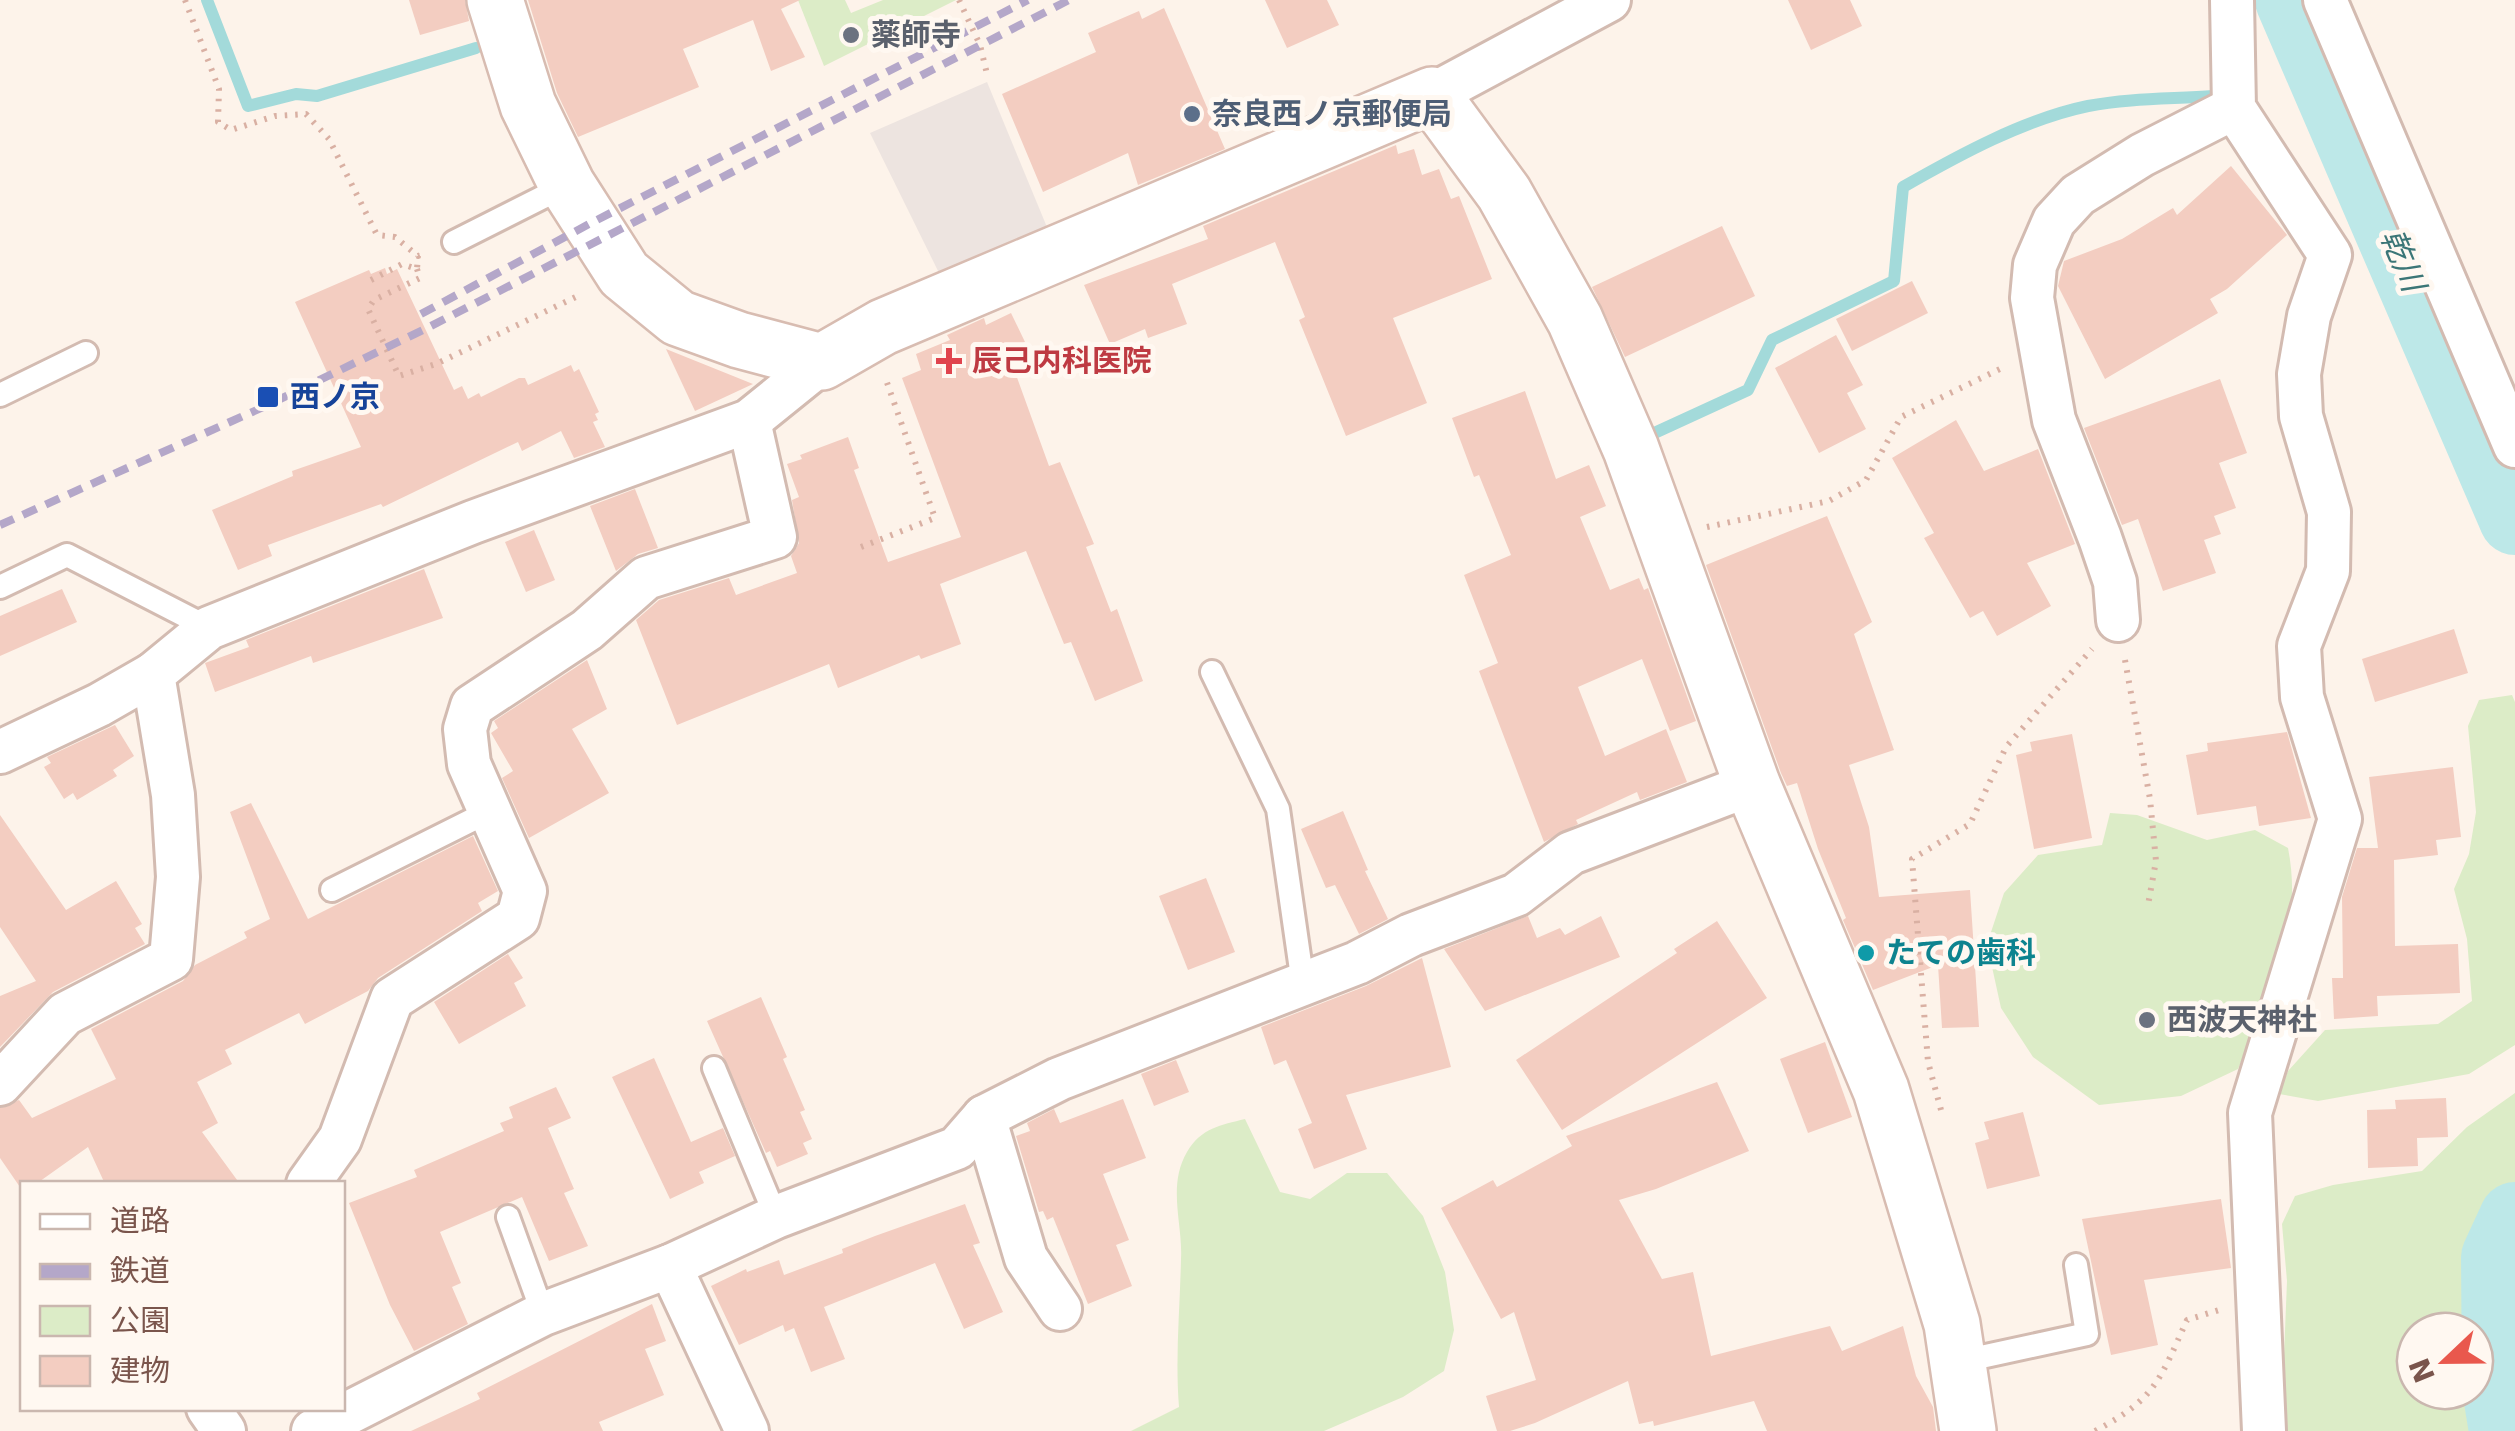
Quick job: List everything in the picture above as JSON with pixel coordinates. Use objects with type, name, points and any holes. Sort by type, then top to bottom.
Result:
[{"type":"street","points":[[495,0],[528,105],[567,185],[624,274],[678,318],[739,340],[822,362]]},
{"type":"street","points":[[0,752],[153,674],[209,628],[473,522],[749,421],[822,362],[870,334],[1432,95],[1609,0]]},
{"type":"street","points":[[2232,0],[2234,108],[2330,255],[2309,316],[2299,374],[2301,416],[2328,512],[2328,570],[2299,646],[2302,697],[2340,819],[2250,1114],[2264,1431]]},
{"type":"street","points":[[2325,0],[2515,446]]},
{"type":"street","points":[[1432,95],[1504,192],[1575,320],[1631,450],[1752,784],[1881,1090],[1952,1324],[1968,1431]]},
{"type":"street","points":[[2118,620],[2114,582],[2054,420],[2032,298],[2035,265],[2054,221],[2078,195],[2142,155],[2234,108]]},
{"type":"street","points":[[310,1181],[340,1139],[392,999],[518,918],[526,891],[468,764],[465,730],[472,706],[587,630],[646,578],[775,537],[749,421]]},
{"type":"street","points":[[0,1084],[64,1014],[170,960],[178,876],[173,795],[153,674]]},
{"type":"street","points":[[313,1431],[543,1314],[670,1266],[776,1217],[957,1148],[984,1117],[1060,1079],[1516,896],[1571,853],[1752,784]]},
{"type":"street","points":[[984,1117],[1026,1258],[1060,1308]]},
{"type":"street","points":[[670,1266],[747,1431]]},
{"type":"lane","points":[[454,242],[567,185]]},
{"type":"lane","points":[[0,395],[86,354]]},
{"type":"lane","points":[[0,586],[67,555],[209,628]]},
{"type":"lane","points":[[1212,672],[1278,809],[1303,984]]},
{"type":"lane","points":[[332,890],[490,811]]},
{"type":"lane","points":[[714,1068],[776,1217]]},
{"type":"lane","points":[[508,1217],[543,1314]]},
{"type":"lane","points":[[1956,1363],[2087,1334],[2076,1265]]},
{"type":"path","points":[[185,0],[219,89],[218,122],[231,130],[275,116],[306,114],[329,139],[377,235],[395,237],[418,256]]},
{"type":"path","points":[[959,0],[980,45],[988,78]]},
{"type":"path","points":[[418,256],[454,242]]},
{"type":"path","points":[[418,256],[420,278],[374,300],[368,309],[399,376],[436,364],[624,274]]},
{"type":"path","points":[[371,280],[402,264],[417,269]]},
{"type":"path","points":[[861,547],[935,518],[870,334]]},
{"type":"path","points":[[1663,537],[1829,501],[1866,480],[1901,417],[2040,351]]},
{"type":"path","points":[[2118,620],[2150,799],[2156,862],[2148,905]]},
{"type":"path","points":[[1943,1128],[1928,1062],[1912,858],[1970,824],[2006,747],[2118,620]]},
{"type":"path","points":[[2095,1431],[2131,1412],[2159,1383],[2188,1320],[2258,1298]]},
{"type":"shaded area","points":[[987,82],[1049,232],[942,279],[870,133]]},
{"type":"green space","name":"薬師寺","points":[[798,0],[845,0],[851,13],[883,0],[956,0],[824,66]]},
{"type":"green space","points":[[2512,695],[2515,1045],[2469,1074],[2318,1101],[2279,1094],[2288,1071],[2325,1030],[2438,1024],[2472,1001],[2467,939],[2454,889],[2469,854],[2476,812],[2468,726],[2479,700]]},
{"type":"green space","points":[[2110,813],[2137,815],[2207,840],[2255,830],[2288,848],[2291,906],[2281,961],[2238,1069],[2181,1096],[2099,1105],[2033,1057],[2001,1008],[1987,944],[2004,893],[2038,855],[2102,845]]},
{"type":"green space","points":[[2515,1093],[2515,1199],[2490,1254],[2490,1311],[2395,1311],[2395,1411],[2494,1411],[2497,1431],[2281,1431],[2287,1281],[2282,1224],[2295,1196],[2333,1185],[2422,1171],[2467,1127]]},
{"type":"green space","points":[[1245,1119],[1280,1192],[1310,1199],[1347,1173],[1387,1173],[1423,1216],[1445,1272],[1454,1330],[1444,1371],[1403,1397],[1324,1431],[1131,1431],[1179,1407],[1181,1246],[1177,1192],[1181,1165],[1205,1133]]},
{"type":"building","points":[[409,0],[465,0],[469,21],[420,35]]},
{"type":"building","points":[[528,0],[800,0],[781,9],[805,57],[771,71],[753,20],[683,49],[699,87],[578,137],[557,93]]},
{"type":"building","points":[[1265,0],[1327,0],[1339,25],[1287,48]]},
{"type":"building","points":[[1788,0],[1850,0],[1862,26],[1811,50]]},
{"type":"building","points":[[1164,8],[1225,149],[1138,185],[1128,153],[1043,192],[1002,94],[1096,52],[1088,33],[1139,11],[1142,19]]},
{"type":"building","points":[[1396,145],[1398,154],[1414,149],[1422,175],[1439,169],[1451,199],[1459,196],[1492,279],[1393,318],[1427,403],[1346,436],[1299,320],[1305,317],[1275,242],[1172,284],[1187,324],[1148,338],[1145,329],[1110,344],[1084,285],[1208,239],[1203,226]]},
{"type":"building","points":[[2231,166],[2287,235],[2227,289],[2210,299],[2218,313],[2105,379],[2058,286],[2064,261],[2122,239],[2173,208],[2177,215]]},
{"type":"building","points":[[1722,226],[1755,296],[1625,357],[1592,287]]},
{"type":"building","points":[[385,268],[387,274],[397,269],[454,390],[462,386],[468,399],[479,393],[481,397],[519,378],[525,378],[528,385],[571,365],[574,372],[579,369],[599,412],[595,414],[598,420],[593,422],[605,447],[574,458],[561,431],[522,451],[518,442],[383,507],[381,504],[268,545],[272,556],[238,570],[212,510],[293,476],[292,471],[361,447],[295,302],[369,270],[371,274]]},
{"type":"building","points":[[1912,281],[1928,313],[1852,351],[1836,319]]},
{"type":"building","points":[[1011,313],[1025,342],[1007,350],[1049,466],[1060,462],[1094,544],[1086,547],[1111,612],[1117,609],[1143,681],[1095,701],[1071,642],[1064,644],[1026,551],[940,584],[961,644],[921,659],[919,655],[838,688],[829,664],[677,725],[636,620],[659,600],[729,578],[736,595],[797,573],[791,556],[799,543],[792,500],[799,497],[787,464],[802,459],[800,455],[848,437],[859,468],[854,470],[888,562],[961,537],[902,378],[921,370],[916,354],[950,340],[947,335],[984,318],[986,325]]},
{"type":"building","points":[[1836,335],[1863,385],[1847,393],[1866,429],[1819,453],[1775,368]]},
{"type":"building","points":[[666,349],[753,384],[695,411]]},
{"type":"building","points":[[2220,379],[2247,453],[2219,463],[2236,508],[2214,516],[2221,534],[2204,540],[2216,573],[2163,591],[2138,519],[2122,525],[2084,428]]},
{"type":"building","points":[[1525,391],[1556,479],[1589,465],[1606,506],[1580,517],[1610,590],[1639,578],[1644,590],[1648,588],[1696,721],[1670,731],[1642,659],[1578,687],[1605,756],[1666,729],[1687,782],[1640,800],[1637,792],[1576,820],[1578,824],[1544,842],[1479,671],[1498,663],[1464,575],[1511,555],[1479,475],[1474,477],[1452,418]]},
{"type":"building","points":[[1956,420],[1984,471],[2038,449],[2075,544],[2027,563],[2051,606],[1997,636],[1983,611],[1970,618],[1924,538],[1934,533],[1892,458]]},
{"type":"building","points":[[635,489],[658,548],[638,554],[616,571],[590,506]]},
{"type":"building","points":[[1827,516],[1872,622],[1854,634],[1894,750],[1849,765],[1869,827],[1879,897],[1970,890],[1979,1027],[1942,1028],[1938,965],[1873,990],[1843,920],[1846,918],[1797,783],[1787,786],[1781,773],[1706,565]]},
{"type":"building","points":[[534,530],[555,580],[526,592],[505,542]]},
{"type":"building","points":[[424,569],[443,618],[313,663],[311,656],[215,692],[205,663],[249,647],[246,640]]},
{"type":"building","points":[[62,589],[77,622],[0,656],[0,616]]},
{"type":"building","points":[[2454,629],[2468,673],[2375,702],[2362,659]]},
{"type":"building","points":[[587,660],[607,709],[572,729],[609,793],[529,838],[502,778],[513,771],[491,733],[498,728],[494,721]]},
{"type":"building","points":[[115,725],[134,756],[113,770],[117,776],[77,800],[73,793],[64,799],[44,767],[51,763],[47,757]]},
{"type":"building","points":[[2287,732],[2311,818],[2259,826],[2256,806],[2197,815],[2186,755],[2208,751],[2207,743]]},
{"type":"building","points":[[2072,734],[2092,838],[2034,849],[2016,755],[2032,751],[2030,742]]},
{"type":"building","points":[[2453,767],[2461,837],[2436,840],[2438,855],[2394,860],[2395,946],[2458,944],[2460,993],[2377,996],[2378,1016],[2334,1019],[2332,978],[2343,978],[2342,897],[2357,848],[2378,848],[2369,777]]},
{"type":"building","points":[[251,803],[308,919],[473,836],[498,891],[478,903],[482,911],[378,978],[368,991],[305,1024],[299,1013],[225,1050],[232,1064],[197,1082],[218,1123],[202,1132],[238,1181],[104,1181],[88,1147],[40,1181],[20,1181],[20,1187],[0,1158],[0,1108],[19,1100],[32,1118],[116,1079],[91,1029],[183,981],[195,965],[247,938],[244,932],[270,919],[230,812]]},
{"type":"building","points":[[1343,811],[1388,919],[1359,934],[1335,885],[1326,888],[1301,829]]},
{"type":"building","points":[[0,815],[66,910],[116,881],[142,924],[135,928],[145,944],[53,992],[0,1047],[0,996],[36,981],[0,927]]},
{"type":"building","points":[[1206,878],[1235,952],[1188,970],[1159,896]]},
{"type":"building","points":[[1528,916],[1537,938],[1560,928],[1565,935],[1601,916],[1620,957],[1485,1011],[1444,949]]},
{"type":"building","points":[[1717,921],[1767,998],[1562,1130],[1516,1060],[1677,953],[1674,949]]},
{"type":"building","points":[[508,954],[523,978],[514,983],[526,1006],[459,1044],[434,1002]]},
{"type":"building","points":[[1422,958],[1451,1067],[1346,1095],[1367,1149],[1314,1169],[1298,1129],[1312,1123],[1286,1060],[1274,1065],[1261,1027],[1366,986]]},
{"type":"building","points":[[761,997],[787,1057],[783,1059],[805,1110],[800,1112],[812,1139],[803,1143],[808,1154],[777,1167],[770,1151],[766,1153],[707,1021]]},
{"type":"building","points":[[1825,1042],[1852,1117],[1808,1133],[1780,1059]]},
{"type":"building","points":[[654,1058],[691,1142],[723,1128],[735,1156],[699,1172],[704,1183],[670,1199],[612,1077]]},
{"type":"building","points":[[1176,1060],[1189,1092],[1154,1106],[1141,1074]]},
{"type":"building","points":[[1717,1082],[1749,1151],[1619,1200],[1662,1279],[1693,1272],[1711,1356],[1830,1326],[1842,1351],[1903,1326],[1916,1376],[1933,1407],[1936,1431],[1767,1431],[1754,1401],[1654,1426],[1653,1421],[1639,1424],[1628,1381],[1535,1423],[1497,1431],[1486,1396],[1536,1380],[1514,1312],[1501,1319],[1441,1208],[1493,1180],[1497,1187],[1572,1146],[1566,1136]]},
{"type":"building","points":[[556,1087],[571,1118],[548,1128],[574,1189],[564,1193],[588,1246],[549,1261],[522,1197],[440,1232],[461,1283],[452,1287],[468,1324],[414,1351],[390,1305],[349,1203],[417,1177],[414,1170],[504,1131],[500,1123],[513,1118],[509,1107]]},
{"type":"building","points":[[2446,1098],[2448,1137],[2417,1138],[2418,1166],[2368,1168],[2367,1110],[2396,1109],[2395,1100]]},
{"type":"building","points":[[1123,1099],[1146,1158],[1103,1174],[1129,1240],[1116,1245],[1132,1286],[1088,1304],[1053,1217],[1047,1220],[1043,1211],[1039,1212],[1016,1136],[1030,1131],[1027,1123],[1054,1109],[1060,1123]]},
{"type":"building","points":[[2023,1112],[2040,1176],[1987,1189],[1975,1143],[1989,1139],[1984,1122]]},
{"type":"building","points":[[2221,1199],[2231,1268],[2144,1280],[2158,1345],[2111,1355],[2082,1219]]},
{"type":"building","points":[[965,1204],[980,1243],[973,1245],[1003,1312],[964,1329],[935,1263],[824,1307],[845,1359],[811,1372],[794,1328],[785,1332],[783,1325],[739,1345],[711,1286],[746,1269],[747,1272],[779,1260],[784,1275],[843,1253],[842,1249],[875,1236]]},
{"type":"building","points":[[652,1304],[666,1341],[645,1349],[664,1395],[599,1422],[603,1431],[411,1431],[480,1399],[477,1393]]},
{"type":"waterway","points":[[207,0],[248,106],[296,94],[317,96],[476,48]]},
{"type":"waterway","name":"乾川","points":[[2291,0],[2515,519]]},
{"type":"waterway","points":[[1653,445],[1650,435],[1748,390],[1772,340],[1894,281],[1903,187],[1993,139],[2064,112],[2119,101],[2213,96]]},
{"type":"waterway","name":"乾川","points":[[2505,1431],[2498,1388],[2497,1257],[2515,1218]]},
{"type":"railway","points":[[421,314],[1028,0]]},
{"type":"railway","points":[[0,525],[270,404],[429,327],[1069,0]]},
{"type":"place","name":"薬師寺","points":[[851,35]]},
{"type":"place","name":"奈良西ノ京郵便局","points":[[1192,114]]},
{"type":"place","name":"辰己内科医院","points":[[949,361]]},
{"type":"place","name":"西ノ京","points":[[268,397]]},
{"type":"place","name":"たての歯科","points":[[1866,953]]},
{"type":"place","name":"西波天神社","points":[[2147,1020]]}]
